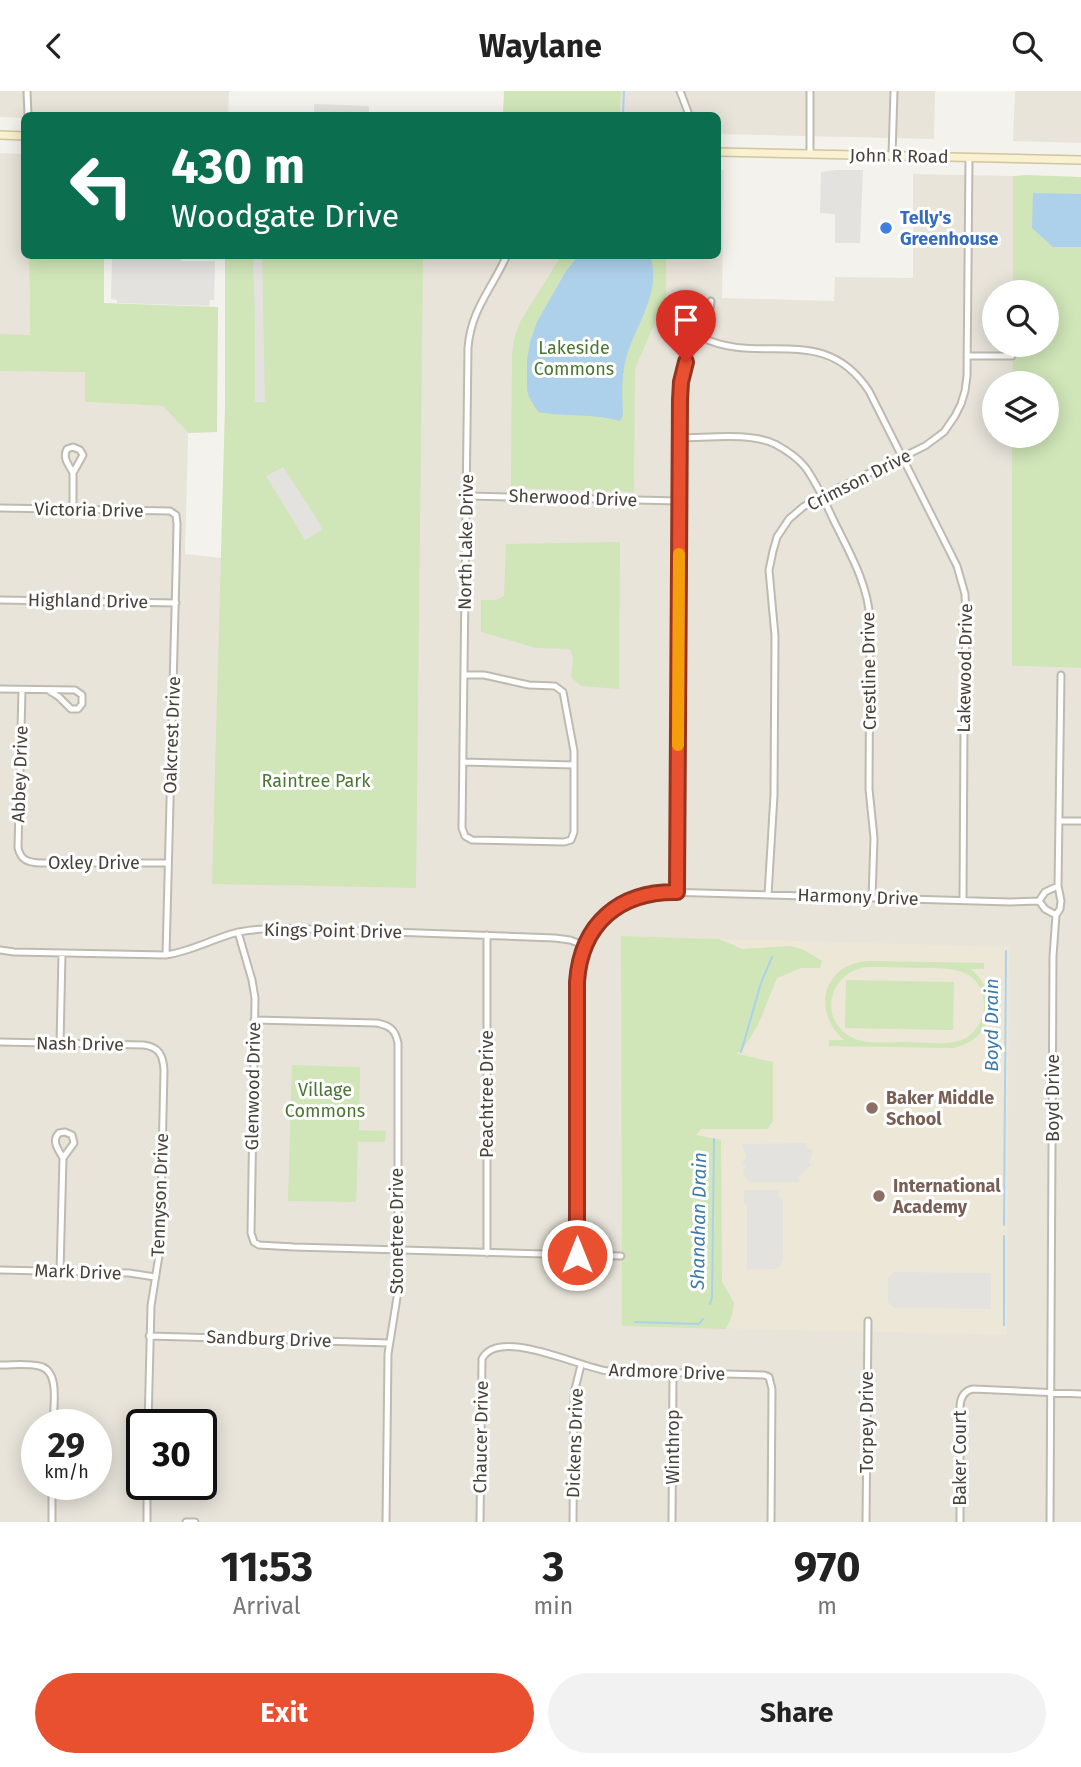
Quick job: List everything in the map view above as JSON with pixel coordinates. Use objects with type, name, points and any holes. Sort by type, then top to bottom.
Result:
[{"type":"main road","points":[[0,135],[21,136]]},
{"type":"main road","name":"John R Road","points":[[721,152],[1081,160]]},
{"type":"street","points":[[27,91],[28,112]]},
{"type":"street","points":[[680,91],[688,112]]},
{"type":"street","points":[[810,91],[810,154]]},
{"type":"street","points":[[892,156],[894,91]]},
{"type":"street","name":"Crimson Drive","points":[[768,895],[775,782],[775,636],[769,570],[772,551],[777,537],[789,519],[803,507],[935,439],[956,416],[965,391],[967,356],[969,158]]},
{"type":"street","name":"North Lake Drive","points":[[505,259],[477,309],[469,338],[462,828],[465,836],[472,840],[566,842],[571,839],[574,832],[574,765]]},
{"type":"street","points":[[677,892],[680,400],[686,362],[701,337],[711,301]]},
{"type":"street","name":"Lakewood Drive","points":[[701,337],[731,347],[818,351],[838,359],[856,373],[863,381],[960,573],[965,594],[964,901]]},
{"type":"street","points":[[967,356],[982,356]]},
{"type":"street","name":"Crestline Drive","points":[[679,438],[761,440],[774,444],[799,460],[822,496],[862,579],[869,611],[869,789],[874,838],[872,898]]},
{"type":"street","points":[[73,510],[74,473],[83,456],[80,450],[73,447],[67,449],[65,455],[74,473]]},
{"type":"street","name":"Sherwood Drive","points":[[467,496],[679,501]]},
{"type":"street","name":"Victoria Drive","points":[[0,508],[170,511],[176,515]]},
{"type":"street","name":"Oakcrest Drive","points":[[166,955],[176,515]]},
{"type":"street","name":"Highland Drive","points":[[0,600],[176,603]]},
{"type":"street","points":[[463,762],[574,765],[563,692],[555,686],[529,685],[465,674]]},
{"type":"street","name":"Boyd Drive","points":[[1051,1522],[1053,969],[1056,915],[1061,901],[1058,886],[1061,675]]},
{"type":"street","points":[[0,689],[22,690],[48,690],[77,691],[82,695],[82,706],[71,709],[48,690]]},
{"type":"street","name":"Abbey Drive","points":[[22,690],[18,848],[22,858]]},
{"type":"street","points":[[1059,821],[1081,821]]},
{"type":"street","name":"Oxley Drive","points":[[22,858],[28,862],[39,863],[168,863]]},
{"type":"street","points":[[1056,915],[1045,909],[1039,901],[1045,892],[1058,886]]},
{"type":"street","name":"Harmony Drive","points":[[584,945],[601,920],[610,912],[627,901],[651,894],[677,892],[1039,901]]},
{"type":"street","name":"Kings Point Drive","points":[[0,950],[14,953],[166,955],[238,932],[281,928],[555,938],[584,945]]},
{"type":"street","name":"Glenwood Drive","points":[[238,932],[252,980],[254,999],[251,1233],[254,1242],[267,1246],[398,1251]]},
{"type":"street","name":"Peachtree Drive","points":[[486,935],[487,1253]]},
{"type":"street","points":[[577,1255],[577,982],[584,945]]},
{"type":"street","points":[[60,1044],[62,954]]},
{"type":"street","name":"Stonetree Drive","points":[[254,1020],[388,1025],[394,1030],[398,1043],[398,1298],[389,1343],[386,1522]]},
{"type":"street","name":"Nash Drive","points":[[0,1042],[144,1045],[159,1051]]},
{"type":"street","name":"Tennyson Drive","points":[[148,1409],[150,1306],[160,1249],[164,1070],[159,1051]]},
{"type":"street","points":[[60,1272],[63,1158],[55,1142],[57,1136],[64,1131],[72,1135],[74,1143],[63,1158]]},
{"type":"street","points":[[398,1251],[621,1256]]},
{"type":"street","name":"Mark Drive","points":[[0,1270],[139,1274],[155,1277]]},
{"type":"street","name":"Torpey Drive","points":[[866,1522],[868,1321]]},
{"type":"street","name":"Sandburg Drive","points":[[149,1336],[389,1343]]},
{"type":"street","name":"Ardmore Drive","points":[[486,1353],[499,1347],[524,1348],[547,1352],[581,1365],[608,1371],[769,1377],[772,1389],[771,1522]]},
{"type":"street","name":"Chaucer Drive","points":[[480,1522],[482,1359],[486,1353]]},
{"type":"street","points":[[0,1364],[40,1366],[49,1371],[53,1379],[53,1409]]},
{"type":"street","name":"Dickens Drive","points":[[573,1522],[575,1389],[581,1365]]},
{"type":"street","name":"Winthrop","points":[[672,1522],[673,1373]]},
{"type":"street","name":"Baker Court","points":[[960,1522],[960,1401],[964,1394],[973,1389],[1052,1393]]},
{"type":"street","points":[[1052,1393],[1081,1394]]},
{"type":"street","points":[[52,1500],[52,1522]]},
{"type":"street","points":[[147,1500],[147,1522]]},
{"type":"street","points":[[186,1522],[195,1522]]},
{"type":"shaded area","points":[[0,91],[229,91],[228,112],[21,112],[21,118],[0,117]]},
{"type":"shaded area","points":[[621,91],[935,91],[934,139],[721,134],[721,112],[620,112]]},
{"type":"shaded area","points":[[1015,91],[1081,91],[1081,143],[1013,141]]},
{"type":"shaded area","points":[[314,104],[369,106],[369,112],[314,112]]},
{"type":"shaded area","points":[[0,153],[21,154],[21,259],[29,259],[30,336],[0,334]]},
{"type":"shaded area","points":[[721,170],[724,170],[722,298],[834,301],[835,277],[913,278],[913,174],[1013,176],[1013,280],[982,280],[982,357],[1013,357],[1012,371],[982,371],[982,448],[1012,448],[1012,666],[1081,668],[1081,1522],[0,1522],[0,371],[85,371],[85,402],[163,406],[188,433],[185,554],[221,558],[213,883],[422,259],[721,259]]},
{"type":"shaded area","points":[[863,170],[860,243],[835,243],[835,214],[820,213],[821,172]]},
{"type":"shaded area","points":[[112,259],[215,261],[214,300],[210,300],[209,306],[117,303],[117,300],[111,299]]},
{"type":"shaded area","points":[[253,259],[262,259],[265,402],[255,402]]},
{"type":"shaded area","points":[[283,467],[322,530],[305,540],[266,476]]},
{"type":"shaded area","points":[[621,936],[1009,947],[1007,1335],[622,1326]]},
{"type":"shaded area","points":[[805,1143],[808,1149],[812,1149],[808,1163],[811,1164],[799,1177],[800,1182],[749,1182],[744,1176],[746,1165],[742,1164],[746,1156],[742,1144]]},
{"type":"shaded area","points":[[744,1190],[779,1190],[779,1197],[783,1201],[783,1257],[781,1265],[774,1269],[747,1270],[747,1205],[744,1204]]},
{"type":"shaded area","points":[[894,1272],[991,1273],[991,1309],[894,1308],[888,1302],[888,1278]]},
{"type":"green space","points":[[504,91],[621,91],[620,112],[503,112]]},
{"type":"green space","points":[[1013,176],[1081,177],[1081,668],[1012,666],[1012,448],[1059,448],[1059,371],[1012,371],[1013,357],[1059,357],[1059,280],[1013,280]]},
{"type":"green space","points":[[29,259],[104,259],[104,303],[218,307],[217,432],[188,433],[163,406],[85,402],[85,372],[0,371],[0,334],[30,335]]},
{"type":"green space","name":"Raintree Park","points":[[225,259],[423,259],[416,888],[212,884],[225,406]]},
{"type":"green space","name":"Lakeside Commons","points":[[559,259],[666,259],[666,298],[635,368],[634,492],[511,488],[512,356],[520,322]]},
{"type":"green space","points":[[620,542],[619,689],[581,686],[571,677],[573,659],[570,649],[536,648],[481,632],[481,600],[496,600],[504,596],[506,544]]},
{"type":"green space","points":[[621,936],[719,939],[742,949],[790,946],[802,949],[822,961],[820,968],[801,968],[777,978],[758,1025],[741,1052],[734,1053],[773,1062],[773,1121],[767,1129],[701,1129],[696,1135],[721,1140],[722,1282],[734,1303],[726,1329],[622,1326]]},
{"type":"green space","points":[[869,961],[984,963],[984,969],[971,969],[981,980],[990,1004],[985,1027],[967,1043],[953,1048],[829,1046],[829,1040],[844,1040],[828,1016],[825,1003],[827,990],[832,979],[841,970]],"holes":[[[869,967],[960,971],[976,981],[981,991],[984,1003],[982,1017],[973,1033],[948,1043],[858,1040],[849,1036],[836,1023],[831,1002],[839,982],[847,974]]]},
{"type":"green space","points":[[846,980],[954,982],[953,1030],[845,1028]]},
{"type":"green space","name":"Village Commons","points":[[292,1065],[360,1067],[359,1130],[386,1131],[385,1142],[358,1142],[356,1202],[288,1201]]},
{"type":"water","points":[[1033,193],[1081,194],[1081,247],[1053,247],[1032,228]]},
{"type":"water","points":[[576,259],[651,259],[653,269],[651,294],[625,363],[622,385],[623,415],[620,421],[538,412],[529,397],[527,361],[530,342],[537,322]]},
{"type":"waterway","name":"Shanahan Drain","points":[[623,112],[624,91]]},
{"type":"waterway","name":"Boyd Drain","points":[[1004,1225],[1006,951]]},
{"type":"waterway","name":"Shanahan Drain","points":[[741,1052],[761,983],[772,957]]},
{"type":"waterway","name":"Shanahan Drain","points":[[710,1304],[714,1139]]},
{"type":"waterway","name":"Boyd Drain","points":[[1004,1236],[1004,1325]]},
{"type":"waterway","name":"Shanahan Drain","points":[[635,1322],[699,1324],[703,1319]]},
{"type":"slow traffic","points":[[678,745],[679,554]]},
{"type":"place","name":"Telly's Greenhouse","points":[[886,228]]},
{"type":"place","name":"Baker Middle School","points":[[872,1108]]},
{"type":"place","name":"International Academy","points":[[879,1196]]},
{"type":"route","points":[[577,1255],[577,982],[580,956],[601,920],[619,906],[640,896],[677,892],[680,400],[686,362]]}]
